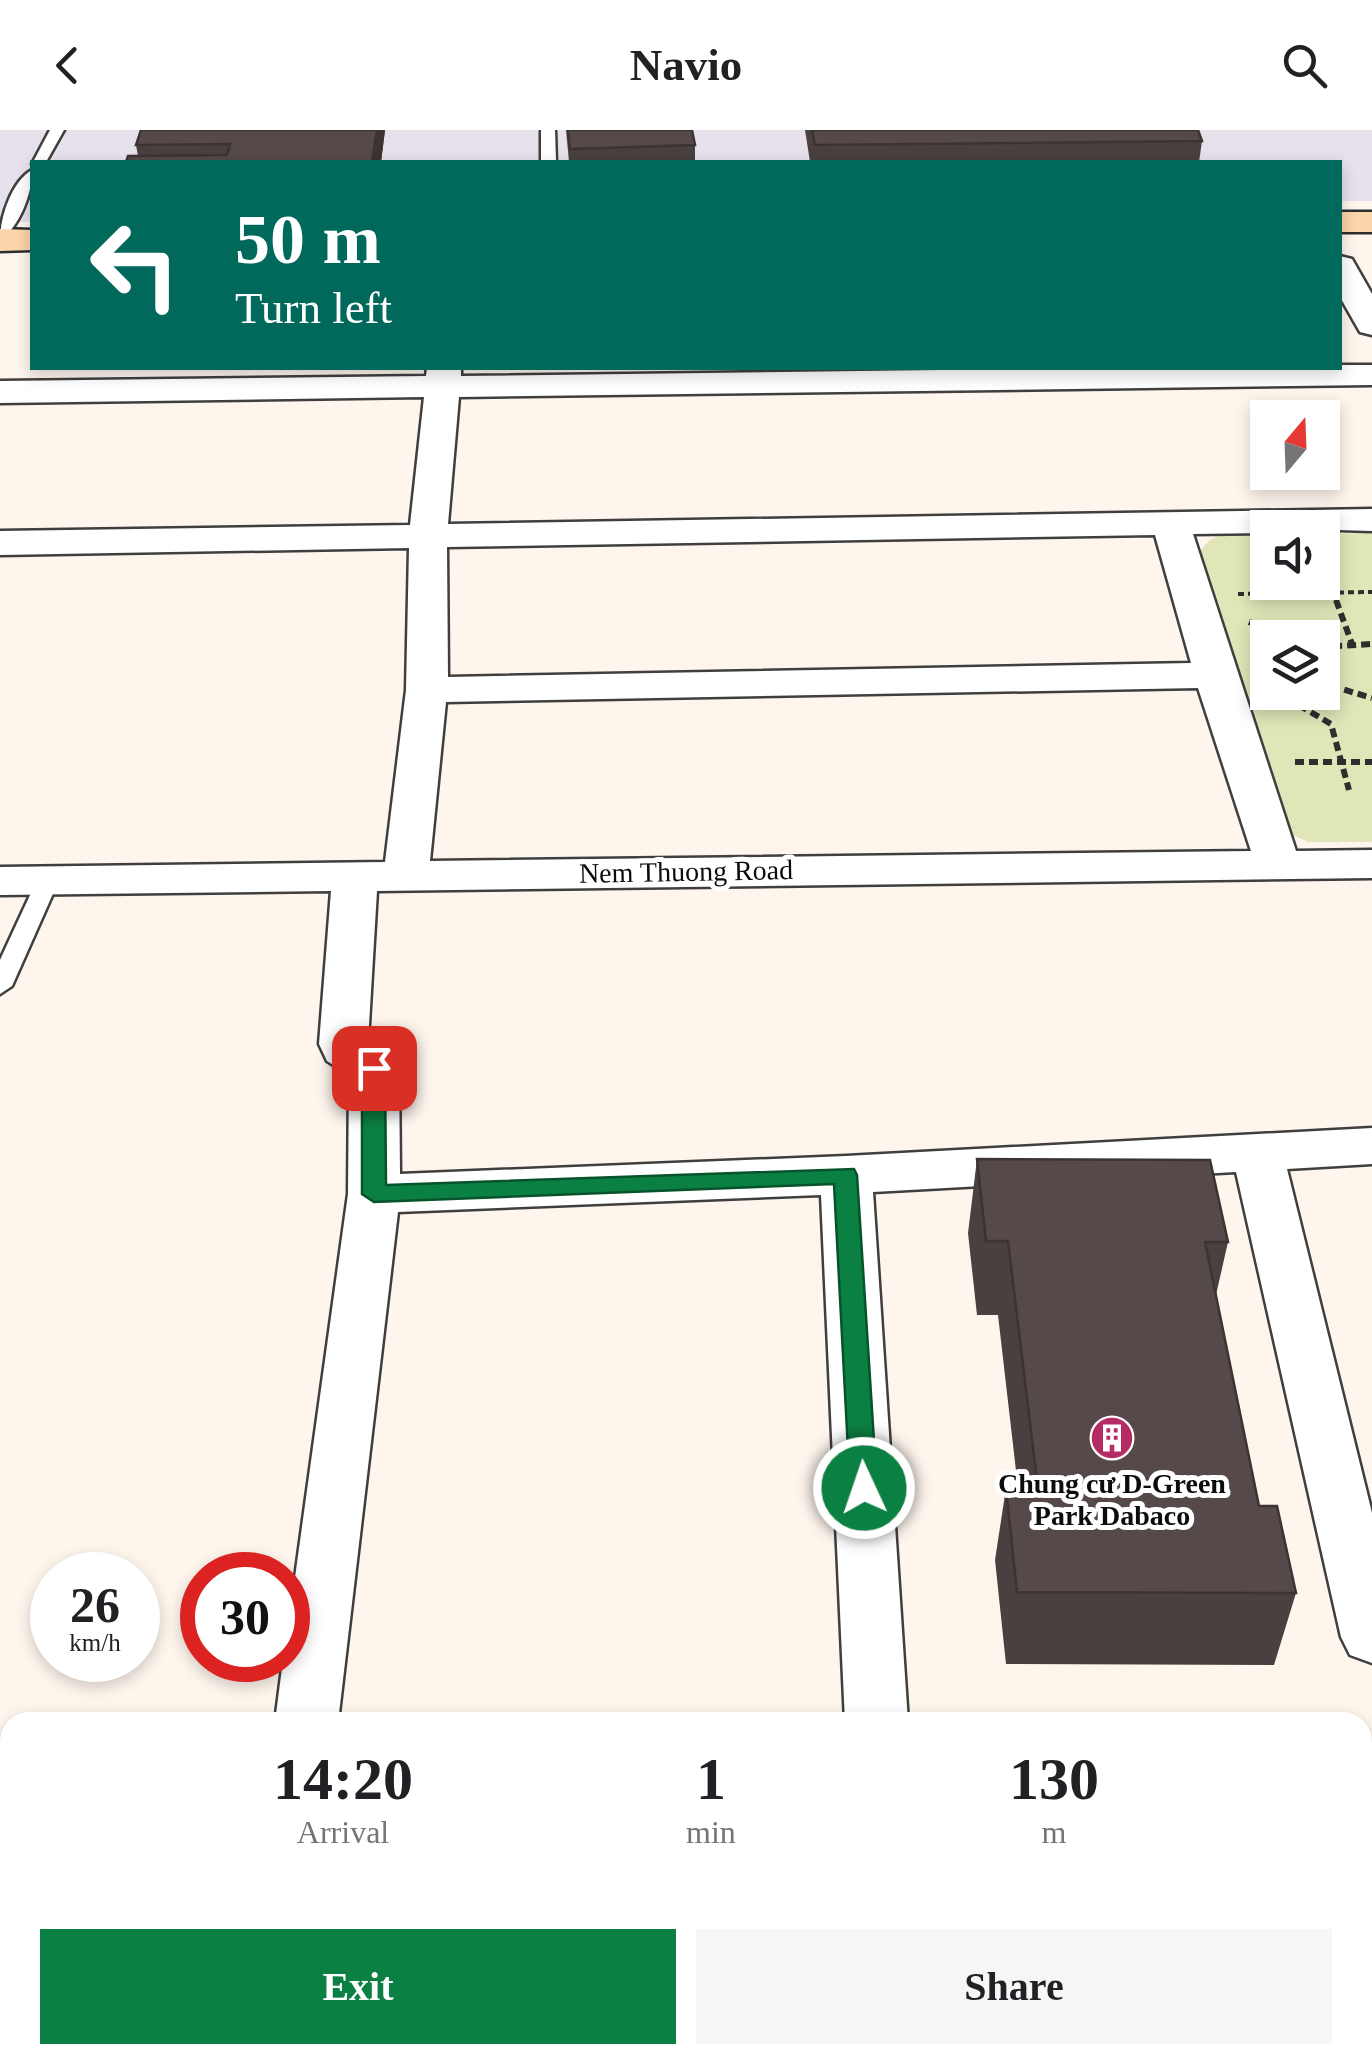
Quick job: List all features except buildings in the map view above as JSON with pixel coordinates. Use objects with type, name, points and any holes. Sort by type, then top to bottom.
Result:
[{"type":"street","points":[[1342,222],[1372,222]]},
{"type":"street","points":[[0,237],[30,240]]},
{"type":"street","points":[[1342,270],[1372,325]]},
{"type":"street","points":[[0,392],[443,377],[1372,374]]},
{"type":"street","points":[[307,1712],[374,1194],[374,1068],[344,1049],[343,1044],[380,876],[428,690],[428,536],[443,377]]},
{"type":"street","points":[[0,543],[1372,520]]},
{"type":"street","points":[[1171,525],[1214,675],[1278,865]]},
{"type":"street","points":[[428,690],[1214,675]]},
{"type":"street","name":"Nem Thuong Road","points":[[0,881],[1372,864]]},
{"type":"street","points":[[374,1194],[846,1175],[1372,1146]]},
{"type":"street","points":[[1257,1152],[1372,1637]]},
{"type":"street","points":[[846,1175],[876,1712]]},
{"type":"lane","points":[[41,160],[58,130]]},
{"type":"lane","points":[[548,130],[549,160]]},
{"type":"lane","points":[[0,237],[30,179]]},
{"type":"lane","points":[[0,986],[48,880]]},
{"type":"path","points":[[1340,593],[1372,592]]},
{"type":"path","points":[[1229,594],[1250,594]]},
{"type":"path","points":[[1336,600],[1352,644]]},
{"type":"path","points":[[1340,648],[1372,644]]},
{"type":"path","points":[[1340,688],[1372,698]]},
{"type":"path","points":[[1307,710],[1331,724],[1349,790]]},
{"type":"path","points":[[1284,762],[1372,762]]},
{"type":"shaded area","points":[[0,130],[1372,130],[1372,201],[1342,201],[1342,160],[30,160],[30,222],[0,222]]},
{"type":"green space","points":[[1250,533],[1250,600],[1340,600],[1340,534],[1372,533],[1372,842],[1308,842],[1280,829],[1198,556],[1211,540]]},
{"type":"place","name":"Chung cư D-Green Park Dabaco","points":[[1112,1438]]},
{"type":"route","points":[[374,1068],[374,1194],[846,1175],[864,1488]]}]
